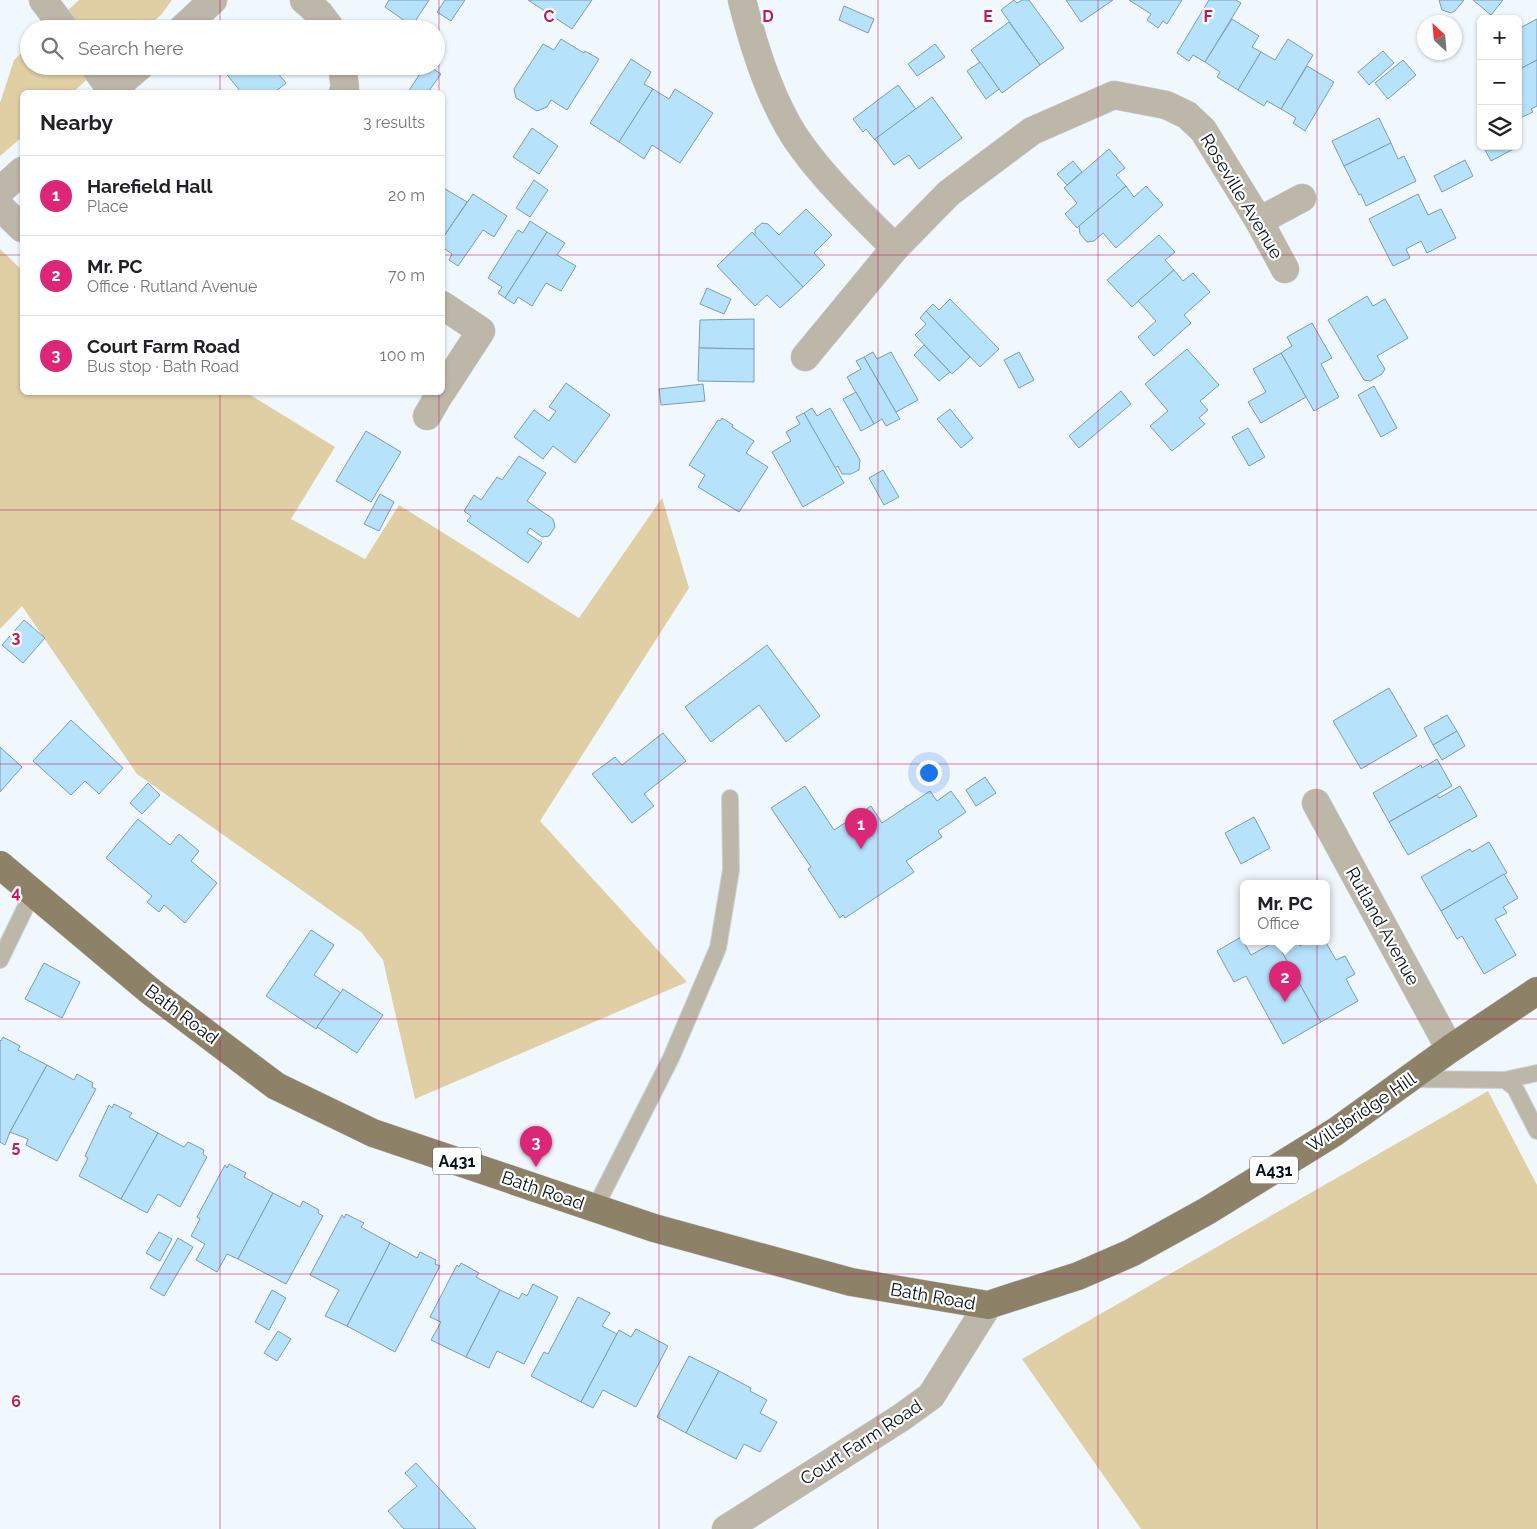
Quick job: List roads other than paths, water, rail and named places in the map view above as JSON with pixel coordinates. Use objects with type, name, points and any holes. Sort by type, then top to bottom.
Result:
[{"type":"main road","name":"Bath Road","points":[[0,865],[32,894],[150,991],[276,1086],[374,1133],[654,1228],[851,1282],[988,1306]]},
{"type":"main road","name":"Willsbridge Hill","points":[[988,1306],[1078,1276],[1131,1253],[1207,1211],[1335,1132],[1450,1049],[1537,991]]},
{"type":"street","points":[[42,0],[58,20]]},
{"type":"street","points":[[192,20],[213,0]]},
{"type":"street","points":[[304,0],[324,20]]},
{"type":"street","points":[[742,0],[752,42],[781,112],[801,147],[837,189],[895,248]]},
{"type":"street","points":[[100,75],[111,90]]},
{"type":"street","points":[[114,90],[130,75]]},
{"type":"street","points":[[343,75],[344,90]]},
{"type":"street","name":"Roseville Avenue","points":[[805,357],[895,248],[949,193],[1032,131],[1114,95],[1166,105],[1187,115],[1203,130],[1285,269]]},
{"type":"street","points":[[0,191],[20,173]]},
{"type":"street","points":[[1259,222],[1302,198]]},
{"type":"street","points":[[0,207],[20,226]]},
{"type":"street","points":[[445,307],[481,331],[445,387]]},
{"type":"street","points":[[427,416],[440,395]]},
{"type":"street","name":"Rutland Avenue","points":[[1316,803],[1450,1049]]},
{"type":"street","name":"Court Farm Road","points":[[736,1526],[931,1396],[988,1306]]},
{"type":"lane","points":[[595,1208],[671,1058],[718,948],[731,870],[730,798]]},
{"type":"lane","points":[[0,960],[32,894]]},
{"type":"lane","points":[[1409,1079],[1506,1080],[1537,1073]]},
{"type":"lane","points":[[1506,1080],[1515,1088],[1537,1130]]},
{"type":"place","name":"Harefield Hall","points":[[861,849]]},
{"type":"place","name":"Mr. PC","points":[[1285,1002]]},
{"type":"place","name":"Court Farm Road","points":[[536,1167]]}]
